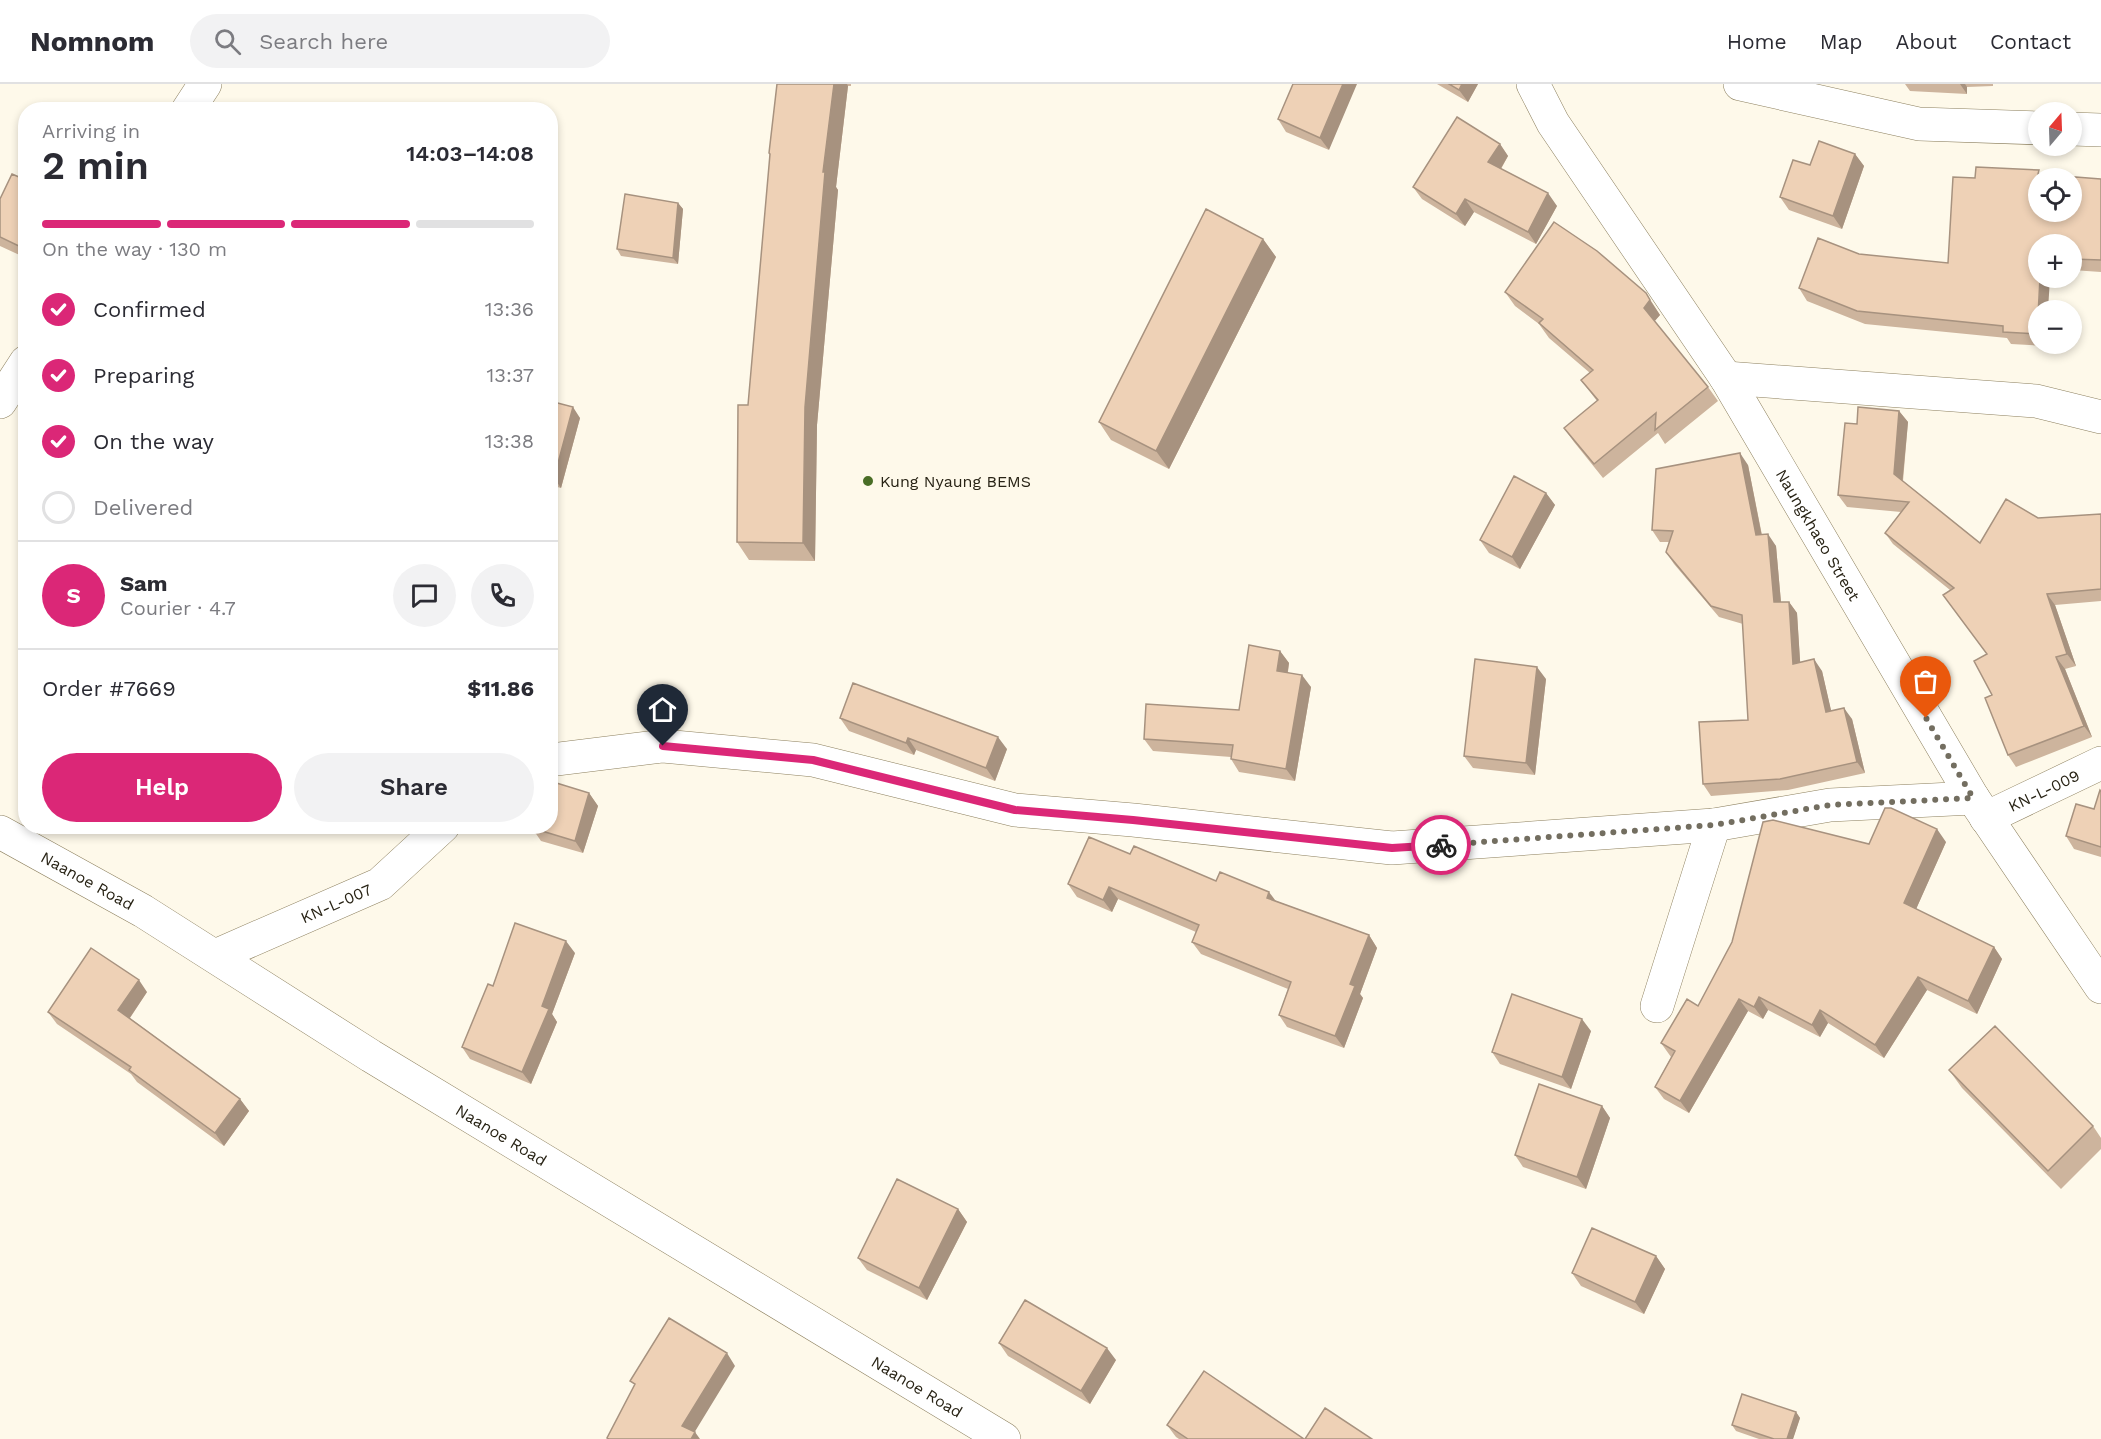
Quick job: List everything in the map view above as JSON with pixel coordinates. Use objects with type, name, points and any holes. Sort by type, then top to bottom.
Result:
[{"type":"street","points":[[193,102],[205,84]]},
{"type":"street","name":"Naungkhaeo Street","points":[[1533,84],[1552,123],[1726,378],[1979,808],[2101,987]]},
{"type":"street","points":[[1740,84],[1919,124],[2028,128]]},
{"type":"street","points":[[2082,129],[2101,130]]},
{"type":"street","points":[[0,402],[18,374]]},
{"type":"street","points":[[1726,378],[2036,401],[2101,417]]},
{"type":"street","points":[[558,759],[663,746],[813,760],[1015,810],[1133,820],[1392,848],[1714,825],[1830,805],[1979,808]]},
{"type":"street","name":"KN-L-009","points":[[1979,808],[2101,763]]},
{"type":"street","points":[[1657,1006],[1714,825]]},
{"type":"street","name":"Naanoe Road","points":[[0,832],[143,911],[382,1063],[1004,1439]]},
{"type":"street","name":"KN-L-007","points":[[215,956],[380,884],[433,834]]},
{"type":"building","points":[[777,84],[834,84],[823,172],[825,172],[805,407],[803,543],[737,542],[738,405],[748,405]]},
{"type":"building","points":[[1293,84],[1343,84],[1320,138],[1278,119]]},
{"type":"building","points":[[1449,84],[1462,84],[1459,90]]},
{"type":"building","points":[[1457,117],[1500,144],[1488,162],[1548,193],[1528,232],[1465,199],[1456,214],[1413,187]]},
{"type":"building","points":[[1819,141],[1855,154],[1833,216],[1780,197],[1793,160],[1810,165]]},
{"type":"building","points":[[1976,167],[2028,169],[2028,222],[2082,222],[2082,177],[2101,179],[2101,260],[2082,259],[2082,234],[2028,234],[2028,288],[2039,288],[2039,300],[2028,300],[2028,333],[2003,332],[2003,326],[1857,311],[1799,288],[1818,238],[1859,254],[1948,263],[1953,177],[1975,178]]},
{"type":"building","points":[[12,174],[18,177],[18,246],[0,237],[0,199]]},
{"type":"building","points":[[625,194],[678,203],[673,258],[617,249]]},
{"type":"building","points":[[1206,209],[1263,239],[1156,451],[1099,422]]},
{"type":"building","points":[[1554,222],[1597,251],[1646,293],[1650,300],[1644,308],[1708,387],[1655,430],[1656,413],[1594,464],[1564,428],[1598,400],[1581,380],[1593,370],[1539,323],[1543,319],[1505,292]]},
{"type":"building","points":[[558,403],[573,407],[558,463]]},
{"type":"building","points":[[1858,407],[1899,411],[1894,474],[1980,543],[2006,499],[2038,518],[2101,514],[2101,589],[2047,594],[2067,654],[2056,657],[2084,726],[2008,755],[1985,698],[1992,695],[1974,661],[1987,654],[1943,595],[1954,588],[1885,533],[1909,502],[1838,495],[1845,423],[1857,424]]},
{"type":"building","points":[[1740,453],[1756,535],[1768,534],[1774,602],[1789,602],[1793,664],[1814,659],[1826,712],[1844,708],[1857,762],[1780,779],[1703,784],[1699,722],[1748,720],[1742,615],[1711,606],[1666,552],[1673,531],[1652,530],[1656,469]]},
{"type":"building","points":[[1514,476],[1546,493],[1512,557],[1480,540]]},
{"type":"building","points":[[1249,645],[1280,651],[1277,671],[1302,675],[1286,769],[1231,759],[1233,745],[1144,739],[1146,704],[1239,710]]},
{"type":"building","points":[[1475,659],[1537,667],[1526,763],[1464,756]]},
{"type":"building","points":[[853,683],[998,737],[986,768],[908,738],[906,743],[840,718]]},
{"type":"building","points":[[558,783],[589,793],[575,841],[552,834],[558,834]]},
{"type":"building","points":[[2100,790],[2101,847],[2066,836],[2076,804],[2094,809]]},
{"type":"building","points":[[1885,808],[1891,808],[1937,829],[1904,903],[1994,947],[1968,1001],[1918,977],[1875,1045],[1820,1010],[1812,1025],[1759,997],[1754,1007],[1739,999],[1680,1101],[1655,1087],[1675,1051],[1661,1043],[1687,999],[1698,1006],[1732,942],[1763,822],[1773,820],[1869,844]]},
{"type":"building","points":[[1089,837],[1130,854],[1134,846],[1216,881],[1220,872],[1269,892],[1267,898],[1369,935],[1350,984],[1355,986],[1335,1036],[1279,1015],[1291,982],[1192,942],[1199,925],[1109,887],[1103,900],[1068,884]]},
{"type":"building","points":[[515,923],[566,941],[542,1006],[549,1009],[522,1072],[462,1047],[488,984],[493,986]]},
{"type":"building","points":[[91,948],[139,980],[118,1010],[240,1099],[215,1133],[129,1070],[131,1067],[48,1012]]},
{"type":"building","points":[[1512,994],[1582,1019],[1562,1077],[1492,1052]]},
{"type":"building","points":[[1995,1026],[2093,1126],[2048,1171],[1949,1070]]},
{"type":"building","points":[[1539,1084],[1602,1106],[1577,1177],[1515,1155]]},
{"type":"building","points":[[897,1179],[958,1209],[919,1288],[858,1258]]},
{"type":"building","points":[[1592,1228],[1656,1256],[1635,1302],[1572,1273]]},
{"type":"building","points":[[1025,1300],[1107,1348],[1081,1391],[999,1343]]},
{"type":"building","points":[[669,1318],[727,1353],[682,1426],[695,1432],[691,1439],[607,1438],[635,1384],[630,1381]]},
{"type":"building","points":[[1204,1371],[1304,1439],[1188,1439],[1167,1425]]},
{"type":"building","points":[[1742,1394],[1796,1412],[1787,1439],[1774,1439],[1732,1425]]},
{"type":"building","points":[[1325,1408],[1372,1439],[1305,1439]]},
{"type":"way so far","points":[[1441,845],[1714,825],[1830,805],[1973,798],[1926,718]]},
{"type":"place","name":"Kung Nyaung BEMS","points":[[868,481]]},
{"type":"route","points":[[663,746],[813,760],[1015,810],[1133,820],[1392,848],[1441,845]]}]
